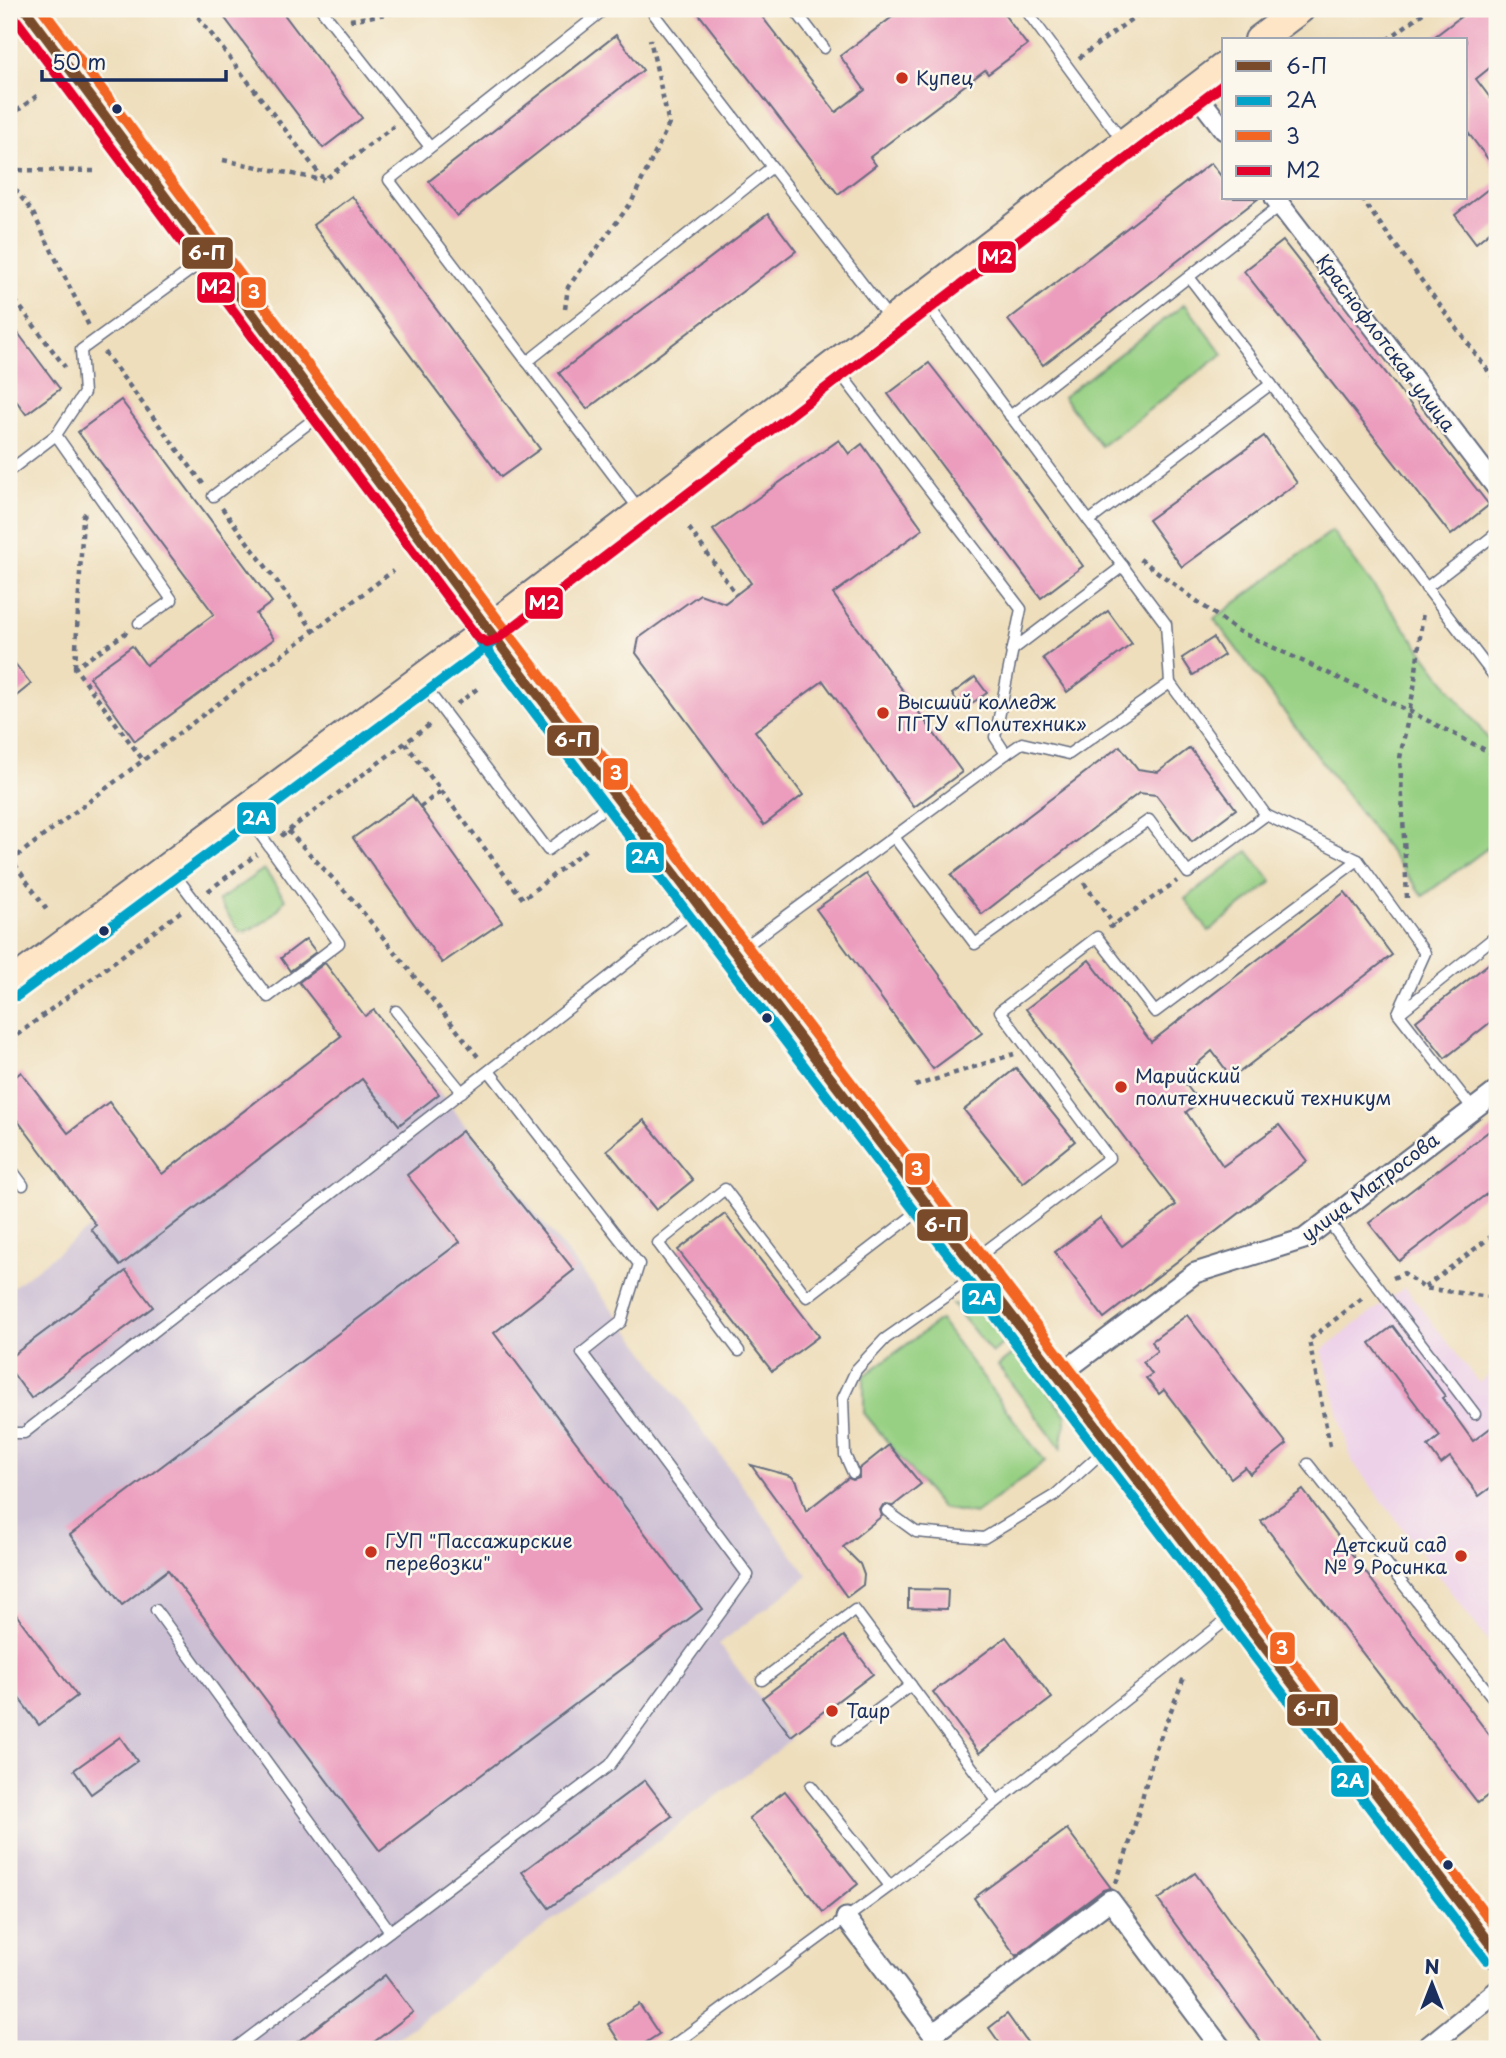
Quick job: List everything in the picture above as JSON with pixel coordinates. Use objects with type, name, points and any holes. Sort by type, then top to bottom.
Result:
[{"type":"main road","points":[[28,15],[488,629],[1497,1952]]},
{"type":"street","points":[[1262,38],[1300,9]]},
{"type":"street","points":[[9,985],[488,629],[1222,68]]},
{"type":"street","points":[[1193,90],[1222,128]]},
{"type":"street","name":"Краснофлотская улица","points":[[1278,202],[1497,488]]},
{"type":"street","name":"улица Матросова","points":[[1058,1376],[1195,1273],[1304,1240],[1497,1091]]},
{"type":"street","points":[[846,1918],[939,2042],[1110,1900],[1222,2049]]},
{"type":"street","points":[[1425,2049],[1497,1992]]},
{"type":"lane","points":[[321,9],[430,147]]},
{"type":"lane","points":[[605,9],[389,180],[642,512]]},
{"type":"lane","points":[[650,9],[891,321]]},
{"type":"lane","points":[[794,9],[824,48]]},
{"type":"lane","points":[[1025,9],[1124,144]]},
{"type":"lane","points":[[527,362],[772,167]]},
{"type":"lane","points":[[1010,415],[1189,277],[1278,202]]},
{"type":"lane","points":[[9,471],[56,435],[84,393],[81,350],[210,256]]},
{"type":"lane","points":[[1189,277],[1497,680]]},
{"type":"lane","points":[[922,298],[1166,624],[1170,683],[1266,815],[1358,860],[1425,954],[1398,1013]]},
{"type":"lane","points":[[834,365],[1021,608],[995,737],[1006,754]]},
{"type":"lane","points":[[1089,521],[1271,384]]},
{"type":"lane","points":[[213,496],[326,411]]},
{"type":"lane","points":[[56,435],[172,600],[139,623]]},
{"type":"lane","points":[[1426,588],[1497,533]]},
{"type":"lane","points":[[1011,652],[1123,566]]},
{"type":"lane","points":[[420,679],[548,850],[618,798]]},
{"type":"lane","points":[[736,954],[1022,743],[1069,754],[1170,683]]},
{"type":"lane","points":[[169,866],[268,996],[279,989],[339,943],[244,810]]},
{"type":"lane","points":[[894,837],[975,944],[1149,820],[1188,873],[1266,815]]},
{"type":"lane","points":[[853,1474],[845,1455],[843,1398],[856,1370],[885,1339],[1109,1158],[1000,1011],[1097,937],[1155,1012],[1358,860]]},
{"type":"lane","points":[[9,1433],[24,1433],[700,906]]},
{"type":"lane","points":[[1398,1013],[1497,935]]},
{"type":"lane","points":[[396,1011],[461,1092]]},
{"type":"lane","points":[[1398,1013],[1473,1109]]},
{"type":"lane","points":[[234,2049],[610,1765],[748,1576],[582,1353],[621,1322],[639,1264],[489,1071]]},
{"type":"lane","points":[[9,1166],[23,1185]]},
{"type":"lane","points":[[739,1350],[657,1243],[725,1189],[807,1297],[927,1204]]},
{"type":"lane","points":[[1328,1221],[1475,1414]]},
{"type":"lane","points":[[887,1511],[916,1532],[984,1538],[1055,1495],[1110,1445]]},
{"type":"lane","points":[[1308,1464],[1497,1703]]},
{"type":"lane","points":[[156,1610],[390,1931]]},
{"type":"lane","points":[[762,1680],[855,1610],[997,1801]]},
{"type":"lane","points":[[668,2049],[890,1886],[1237,1611]]},
{"type":"lane","points":[[838,1740],[911,1685]]},
{"type":"lane","points":[[811,1786],[890,1886]]},
{"type":"path","points":[[192,9],[324,180]]},
{"type":"path","points":[[332,23],[415,9]]},
{"type":"path","points":[[1068,67],[1144,9]]},
{"type":"path","points":[[1230,9],[1234,15]]},
{"type":"path","points":[[1390,38],[1427,10]]},
{"type":"path","points":[[562,334],[568,287],[631,203],[669,124],[649,34]]},
{"type":"path","points":[[9,117],[38,95]]},
{"type":"path","points":[[223,160],[324,180],[406,117]]},
{"type":"path","points":[[9,170],[95,171]]},
{"type":"path","points":[[9,181],[33,213],[95,339]]},
{"type":"path","points":[[1362,200],[1497,383]]},
{"type":"path","points":[[9,292],[84,393]]},
{"type":"path","points":[[98,495],[83,517],[75,667],[143,760]]},
{"type":"path","points":[[689,528],[736,594]]},
{"type":"path","points":[[1131,552],[1236,630],[1409,711],[1497,756]]},
{"type":"path","points":[[47,910],[10,859],[393,571]]},
{"type":"path","points":[[1408,930],[1400,758],[1426,588]]},
{"type":"path","points":[[75,667],[139,623]]},
{"type":"path","points":[[9,1041],[481,686]]},
{"type":"path","points":[[405,743],[523,899],[589,847]]},
{"type":"path","points":[[420,807],[441,791]]},
{"type":"path","points":[[288,831],[354,901],[489,1071]]},
{"type":"path","points":[[1076,872],[1114,925]]},
{"type":"path","points":[[1097,937],[1188,873]]},
{"type":"path","points":[[915,1086],[1028,1049]]},
{"type":"path","points":[[1424,1288],[1497,1232]]},
{"type":"path","points":[[1330,1446],[1309,1340],[1377,1286],[1404,1273],[1424,1288],[1497,1298]]},
{"type":"path","points":[[1110,1900],[1131,1839],[1154,1751],[1199,1642]]},
{"type":"shaded area","points":[[374,1010],[635,1338],[808,1576],[719,1644],[791,1740],[383,2049],[9,2049],[9,1290]]},
{"type":"shaded area","name":"Детский сад № 9 Росинка","points":[[1405,1287],[1479,1383],[1497,1369],[1497,1653],[1351,1460],[1322,1350]]},
{"type":"green space","points":[[1185,304],[1223,354],[1101,446],[1063,397]]},
{"type":"green space","points":[[1332,531],[1497,751],[1497,841],[1423,896],[1214,619]]},
{"type":"green space","points":[[1248,851],[1272,882],[1209,931],[1185,899]]},
{"type":"green space","points":[[264,869],[285,899],[266,920],[240,932],[218,901]]},
{"type":"green space","points":[[952,1304],[977,1306],[1006,1341],[992,1353]]},
{"type":"green space","points":[[940,1320],[1045,1462],[975,1514],[941,1508],[864,1413],[864,1376]]},
{"type":"green space","points":[[1017,1351],[1066,1416],[1061,1449],[998,1366]]},
{"type":"building","points":[[218,9],[280,9],[362,118],[323,148]]},
{"type":"building","points":[[695,9],[756,9],[836,112],[865,90],[840,56],[903,9],[1000,9],[1027,45],[988,74],[985,70],[870,157],[876,165],[838,194]]},
{"type":"building","points":[[1471,9],[1497,9],[1497,62],[1476,79],[1497,107],[1497,171],[1468,133],[1468,38],[1433,38]]},
{"type":"building","points":[[616,35],[643,70],[457,216],[429,181]]},
{"type":"building","points":[[1211,163],[1222,177],[1222,200],[1256,200],[1043,365],[1008,320]]},
{"type":"building","points":[[1497,182],[1497,226],[1476,243],[1455,215]]},
{"type":"building","points":[[352,196],[540,449],[501,477],[313,225]]},
{"type":"building","points":[[768,214],[796,251],[587,409],[559,373]]},
{"type":"building","points":[[1283,241],[1489,505],[1451,535],[1244,271]]},
{"type":"building","points":[[9,321],[60,389],[26,414],[9,391]]},
{"type":"building","points":[[929,363],[1016,474],[1083,566],[1041,598],[888,394]]},
{"type":"building","points":[[121,400],[272,602],[256,614],[274,639],[135,741],[89,677],[132,646],[146,665],[214,614],[78,432]]},
{"type":"building","points":[[1264,436],[1297,483],[1182,567],[1148,520]]},
{"type":"building","points":[[839,440],[849,454],[862,444],[923,529],[833,594],[962,772],[914,807],[823,681],[755,731],[803,795],[764,825],[636,653],[639,638],[700,594],[725,603],[751,583],[713,530]]},
{"type":"building","points":[[1108,611],[1132,644],[1067,692],[1043,658]]},
{"type":"building","points":[[1213,638],[1224,655],[1193,675],[1182,658]]},
{"type":"building","points":[[9,656],[31,684],[9,702]]},
{"type":"building","points":[[975,677],[987,693],[963,709],[952,694]]},
{"type":"building","points":[[1120,746],[1138,769],[1158,772],[1190,748],[1236,809],[1192,842],[1156,795],[1139,793],[982,914],[951,875]]},
{"type":"building","points":[[412,796],[502,922],[442,963],[353,838]]},
{"type":"building","points":[[866,874],[982,1033],[933,1069],[816,909]]},
{"type":"building","points":[[1345,892],[1392,955],[1232,1078],[1212,1051],[1181,1078],[1199,1102],[1186,1112],[1223,1166],[1279,1125],[1307,1161],[1104,1318],[1055,1252],[1100,1218],[1122,1246],[1176,1205],[1026,1009],[1089,960],[1151,1042]]},
{"type":"building","points":[[306,939],[316,952],[290,971],[281,958]]},
{"type":"building","points":[[1497,957],[1497,1017],[1445,1058],[1416,1021]]},
{"type":"building","points":[[325,963],[365,1016],[374,1010],[439,1094],[399,1125],[362,1079],[120,1266],[91,1229],[96,1225],[9,1109],[9,1082],[21,1072],[68,1133],[109,1102],[162,1174],[341,1036],[299,982]]},
{"type":"building","points":[[1016,1068],[1075,1141],[1023,1183],[964,1110]]},
{"type":"building","points":[[644,1120],[693,1180],[656,1210],[607,1150]]},
{"type":"building","points":[[1497,1125],[1497,1186],[1399,1261],[1369,1223]]},
{"type":"building","name":"ГУП \"Пассажирские перевозки\"","points":[[462,1131],[574,1270],[494,1333],[702,1609],[380,1851],[168,1570],[122,1605],[70,1535],[460,1242],[407,1175]]},
{"type":"building","points":[[725,1214],[819,1336],[772,1371],[678,1250]]},
{"type":"building","points":[[126,1271],[153,1307],[31,1398],[9,1368],[9,1358]]},
{"type":"building","points":[[1187,1315],[1287,1444],[1250,1474],[1245,1467],[1231,1478],[1164,1390],[1159,1394],[1146,1378],[1152,1374],[1143,1362],[1157,1351],[1152,1341]]},
{"type":"building","points":[[1393,1326],[1445,1396],[1442,1398],[1473,1441],[1497,1423],[1497,1483],[1479,1496],[1450,1457],[1441,1464],[1428,1446],[1440,1436],[1370,1343]]},
{"type":"building","points":[[889,1445],[921,1484],[893,1506],[883,1505],[880,1510],[882,1516],[843,1547],[860,1564],[864,1575],[863,1585],[847,1597],[751,1465],[791,1476],[797,1482],[806,1511],[848,1478],[859,1478],[859,1469]]},
{"type":"building","points":[[1303,1490],[1497,1745],[1497,1788],[1478,1803],[1261,1521]]},
{"type":"building","points":[[908,1589],[948,1590],[947,1609],[908,1608]]},
{"type":"building","points":[[9,1605],[77,1696],[39,1725],[9,1685]]},
{"type":"building","points":[[844,1636],[873,1674],[791,1736],[762,1698]]},
{"type":"building","points":[[1006,1637],[1052,1698],[979,1753],[933,1692]]},
{"type":"building","points":[[120,1737],[137,1761],[91,1794],[74,1770]]},
{"type":"building","points":[[645,1780],[672,1816],[549,1908],[522,1872]]},
{"type":"building","points":[[785,1791],[858,1884],[823,1912],[749,1818]]},
{"type":"building","points":[[1067,1829],[1111,1888],[1103,1890],[1016,1956],[974,1898]]},
{"type":"building","points":[[1195,1873],[1323,2049],[1266,2049],[1158,1900]]},
{"type":"building","points":[[385,1975],[413,2012],[365,2049],[288,2049]]},
{"type":"building","points":[[639,2004],[659,2034],[636,2049],[624,2049],[608,2024]]},
{"type":"building","points":[[1007,2014],[1032,2049],[1004,2049],[989,2028]]},
{"type":"transit line","name":"6-П","points":[[25,9],[488,629],[1497,1952]]},
{"type":"transit line","name":"3","points":[[42,9],[499,621],[1497,1929]]},
{"type":"transit line","name":"М2","points":[[14,17],[477,637],[487,643],[496,640],[1222,86]]},
{"type":"transit line","name":"2А","points":[[477,637],[1486,1960]]},
{"type":"transit line","name":"2А","points":[[17,996],[496,640]]},
{"type":"place","name":"Купец","points":[[902,78]]},
{"type":"place","name":"Высший колледж ПГТУ «Политехник»","points":[[883,713]]},
{"type":"place","name":"Марийский политехнический техникум","points":[[1121,1087]]},
{"type":"place","name":"ГУП \"Пассажирские перевозки\"","points":[[371,1552]]},
{"type":"place","name":"Детский сад № 9 Росинка","points":[[1461,1556]]},
{"type":"place","name":"Таир","points":[[832,1711]]}]
